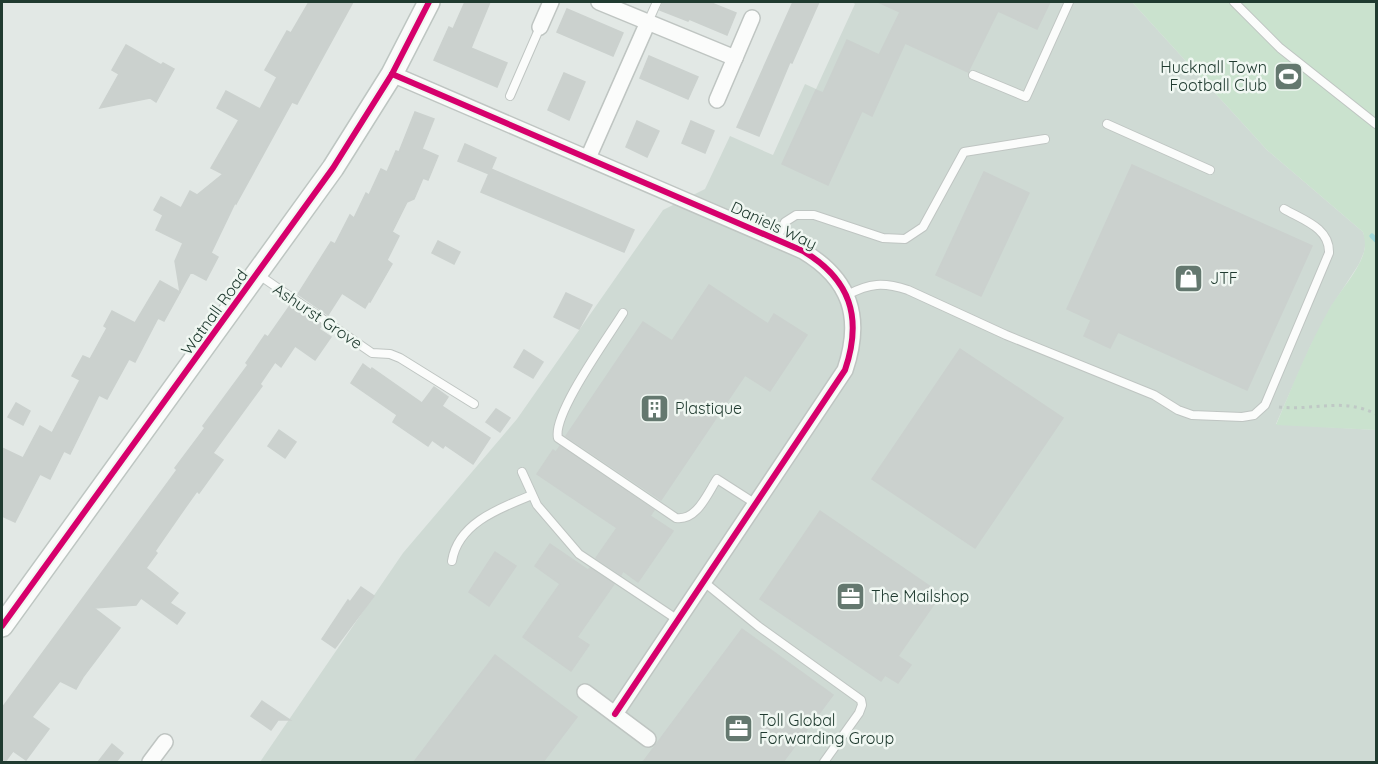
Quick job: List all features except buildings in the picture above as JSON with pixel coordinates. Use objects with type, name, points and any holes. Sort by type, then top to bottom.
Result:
[{"type":"main road","name":"Watnall Road","points":[[2,626],[333,168],[392,74],[429,2]]},
{"type":"street","points":[[540,27],[551,2]]},
{"type":"street","points":[[598,2],[735,58]]},
{"type":"street","points":[[717,100],[752,18]]},
{"type":"street","points":[[588,158],[648,22]]},
{"type":"street","name":"Daniels Way","points":[[392,74],[803,251],[818,260],[835,276],[847,295],[853,336],[845,369],[615,714]]},
{"type":"street","points":[[585,692],[648,739]]},
{"type":"street","points":[[150,762],[165,742]]},
{"type":"lane","points":[[648,22],[657,2]]},
{"type":"lane","points":[[973,75],[1026,97],[1069,2]]},
{"type":"lane","points":[[1234,2],[1280,48],[1377,124]]},
{"type":"lane","points":[[510,96],[540,27]]},
{"type":"lane","points":[[1107,124],[1210,170]]},
{"type":"lane","points":[[776,240],[785,222],[796,215],[814,215],[883,238],[905,239],[923,227],[964,152],[1045,139]]},
{"type":"lane","points":[[847,295],[877,284],[908,290],[1006,335],[1154,395],[1178,410],[1192,415],[1242,417],[1254,415],[1265,405],[1329,253],[1330,244],[1322,232],[1284,209]]},
{"type":"lane","name":"Ashurst Grove","points":[[257,275],[372,353],[390,354],[400,358],[474,404]]},
{"type":"lane","points":[[623,313],[568,399],[558,438],[676,518],[682,519],[694,514],[717,479],[756,504]]},
{"type":"lane","points":[[522,472],[537,505],[579,554],[678,620]]},
{"type":"lane","points":[[452,561],[460,537],[470,527],[490,514],[532,495]]},
{"type":"lane","points":[[704,582],[758,626],[861,700],[862,705],[859,712],[824,762]]},
{"type":"path","points":[[1265,405],[1300,409],[1342,404],[1365,408],[1377,414]]},
{"type":"shaded area","points":[[852,2],[1132,2],[1267,150],[1363,232],[1366,241],[1359,264],[1331,307],[1310,347],[1276,424],[1376,430],[1376,762],[260,762],[403,553],[517,419],[663,210],[705,189],[730,136],[773,155],[805,84],[816,89],[855,4]]},
{"type":"green space","name":"Hucknall Town Football Club","points":[[1132,2],[1376,2],[1376,430],[1276,425],[1323,320],[1360,261],[1365,246],[1363,232],[1267,150]]},
{"type":"waterway","points":[[1372,236],[1376,240]]},
{"type":"cycle path","points":[[2,626],[333,168],[392,74],[429,2]]},
{"type":"cycle path","points":[[392,74],[803,251],[832,274],[842,287],[848,301],[853,333],[845,370],[615,714]]},
{"type":"place","name":"Hucknall Town Football Club","points":[[1288,76]]},
{"type":"place","name":"JTF","points":[[1189,278]]},
{"type":"place","name":"Plastique","points":[[654,408]]},
{"type":"place","name":"The Mailshop","points":[[850,596]]},
{"type":"place","name":"Toll Global Forwarding Group","points":[[738,729]]}]
